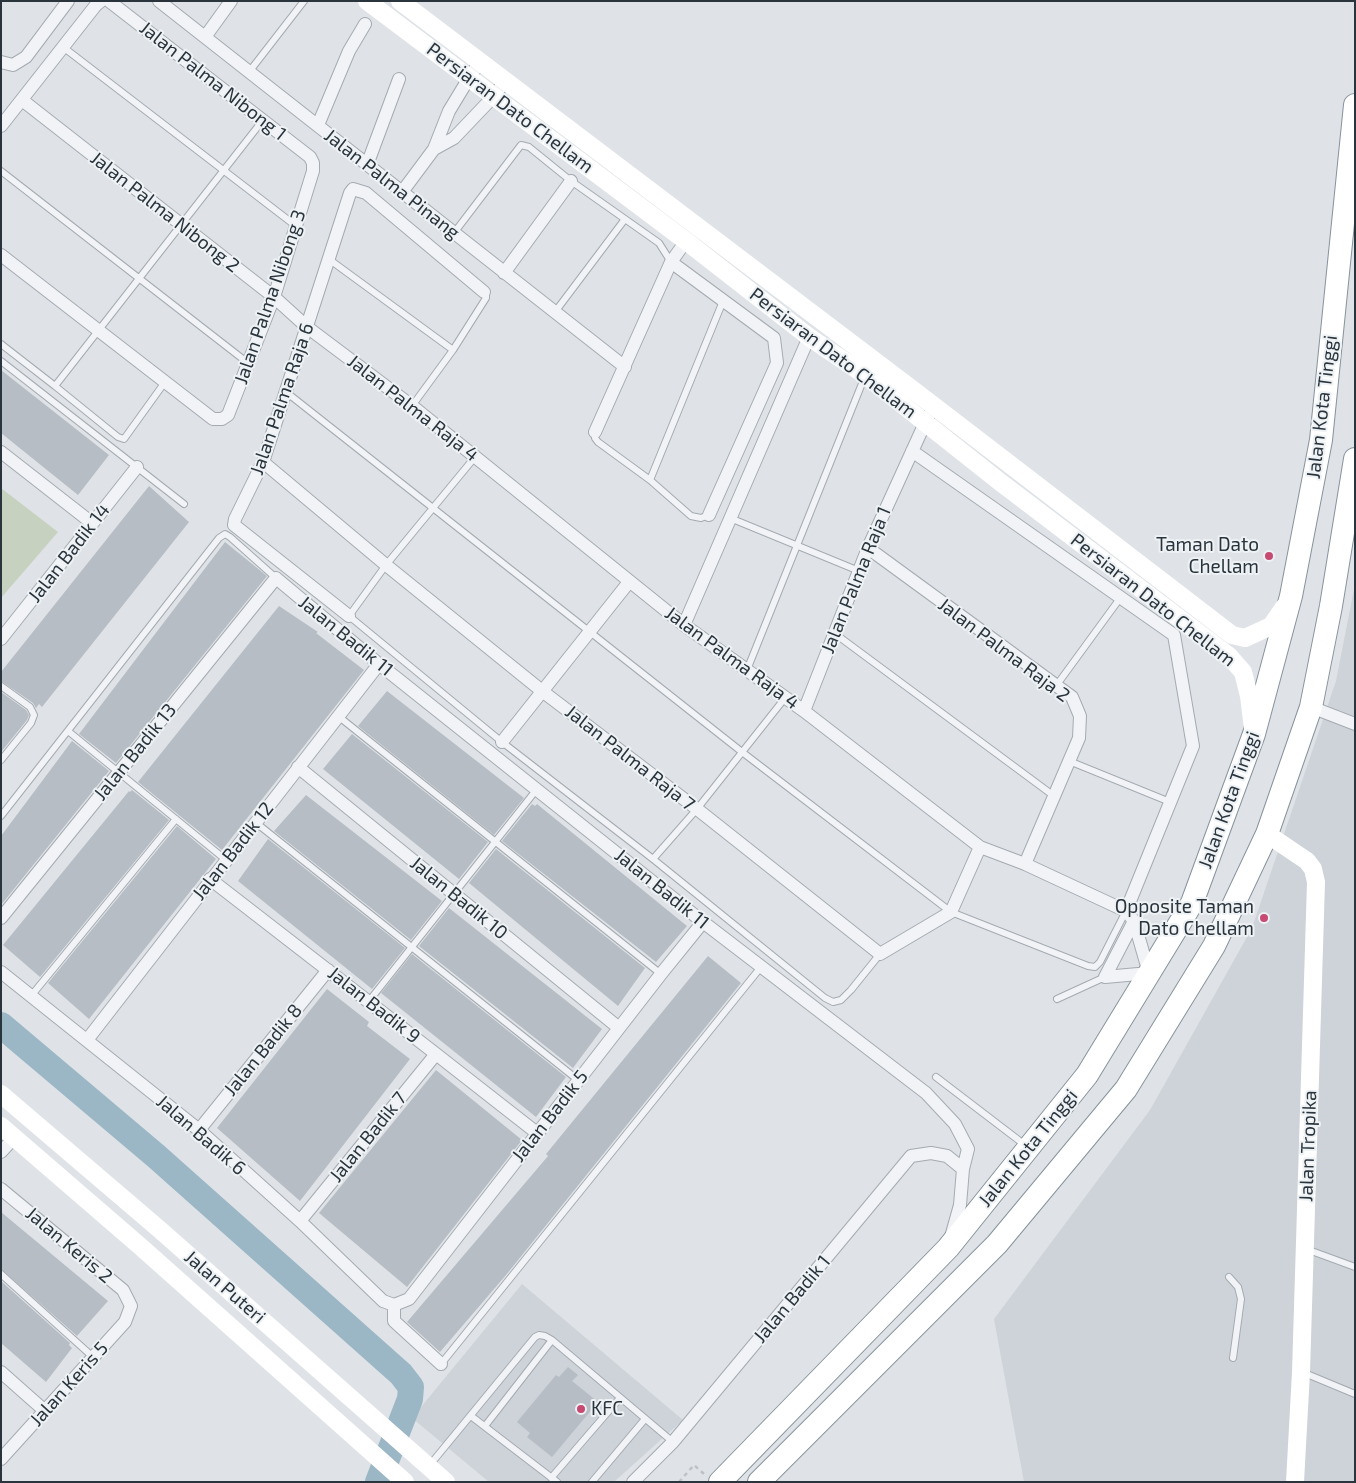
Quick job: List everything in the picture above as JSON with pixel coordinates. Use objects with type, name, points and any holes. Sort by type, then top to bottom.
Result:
[{"type":"highway","name":"Jalan Kota Tinggi","points":[[720,1482],[948,1248],[1087,1075],[1192,903],[1254,734],[1291,596],[1321,440],[1355,105]]},
{"type":"highway","name":"Jalan Kota Tinggi","points":[[758,1482],[997,1244],[1126,1089],[1214,946],[1267,834],[1311,707],[1331,606],[1354,466]]},
{"type":"street","points":[[1,62],[12,65],[26,57],[68,1]]},
{"type":"street","points":[[1,126],[101,1]]},
{"type":"street","name":"Jalan Palma Nibong 1","points":[[109,1],[310,157],[313,163]]},
{"type":"street","name":"Jalan Palma Pinang","points":[[159,1],[625,367]]},
{"type":"street","points":[[205,37],[231,1]]},
{"type":"street","name":"Persiaran Dato Chellam","points":[[367,1],[686,240],[809,337],[866,374],[1000,482],[1229,656],[1243,672],[1249,696],[1254,734]]},
{"type":"street","name":"Persiaran Dato Chellam","points":[[400,1],[934,406],[1232,635],[1245,638],[1271,626],[1291,596]]},
{"type":"street","points":[[318,125],[349,51],[365,24]]},
{"type":"street","points":[[402,192],[434,149],[449,111],[480,62]]},
{"type":"street","points":[[367,165],[399,79]]},
{"type":"street","points":[[434,149],[454,138],[506,81]]},
{"type":"street","name":"Jalan Palma Nibong 2","points":[[22,100],[274,297],[307,327]]},
{"type":"street","name":"Jalan Palma Nibong 3","points":[[165,382],[213,419],[222,419],[228,414],[274,297],[314,171],[313,163]]},
{"type":"street","points":[[504,272],[571,181]]},
{"type":"street","name":"Jalan Palma Raja 6","points":[[349,616],[234,524],[263,462],[330,260],[350,193],[353,189],[366,194],[484,292]]},
{"type":"street","points":[[595,432],[671,262],[686,240]]},
{"type":"street","points":[[1,255],[165,382]]},
{"type":"street","points":[[671,262],[774,338],[777,363],[709,514]]},
{"type":"street","name":"Jalan Palma Raja 4","points":[[307,327],[412,406],[684,625],[804,711],[980,847],[1025,864],[1130,916]]},
{"type":"street","points":[[684,625],[809,337]]},
{"type":"street","name":"Jalan Palma Raja 1","points":[[804,711],[868,548],[934,406]]},
{"type":"street","points":[[912,451],[1174,636],[1193,746],[1170,802],[1130,916],[1105,977],[1149,973],[1130,916]]},
{"type":"street","points":[[1,452],[92,523]]},
{"type":"street","name":"Jalan Palma Raja 7","points":[[263,462],[386,565],[542,691],[880,954]]},
{"type":"street","name":"Jalan Badik 14","points":[[1,638],[137,467]]},
{"type":"street","name":"Jalan Palma Raja 2","points":[[868,548],[1072,697],[1080,716],[1078,738],[1025,864]]},
{"type":"street","name":"Jalan Badik 11","points":[[272,582],[379,664],[703,922],[926,1093],[955,1124],[968,1149],[963,1169],[960,1205],[948,1248]]},
{"type":"street","name":"Jalan Badik 13","points":[[1,918],[272,582]]},
{"type":"street","points":[[502,742],[629,582]]},
{"type":"street","name":"Jalan Badik 12","points":[[87,1040],[210,879],[379,664]]},
{"type":"street","points":[[1311,707],[1355,724]]},
{"type":"street","name":"Jalan Badik 10","points":[[298,767],[619,1028]]},
{"type":"street","name":"Jalan Tropika","points":[[1267,834],[1307,861],[1313,869],[1316,882],[1301,1372],[1295,1482]]},
{"type":"street","points":[[880,954],[951,912],[980,847]]},
{"type":"street","name":"Jalan Badik 9","points":[[210,879],[369,1001],[537,1134]]},
{"type":"street","name":"Jalan Badik 5","points":[[394,1305],[409,1299],[703,922]]},
{"type":"street","name":"Jalan Badik 8","points":[[198,1130],[328,970]]},
{"type":"street","name":"Jalan Badik 6","points":[[1,972],[198,1130],[300,1221],[383,1301],[394,1305]]},
{"type":"street","name":"Jalan Badik 7","points":[[300,1221],[436,1054]]},
{"type":"street","name":"Jalan Puteri","points":[[1,1094],[446,1482]]},
{"type":"street","points":[[1,1152],[8,1132]]},
{"type":"street","name":"Jalan Puteri","points":[[8,1132],[141,1247],[403,1480]]},
{"type":"street","name":"Jalan Badik 1","points":[[633,1482],[673,1442],[911,1156],[931,1153],[947,1156],[963,1169]]},
{"type":"street","name":"Jalan Keris 2","points":[[1,1189],[123,1290],[131,1306]]},
{"type":"street","points":[[141,1247],[158,1229]]},
{"type":"street","points":[[394,1305],[394,1321],[441,1364]]},
{"type":"street","name":"Jalan Keris 5","points":[[1,1459],[125,1322],[131,1306]]},
{"type":"street","points":[[1,1372],[45,1411]]},
{"type":"lane","points":[[249,72],[304,1]]},
{"type":"lane","points":[[63,47],[296,226]]},
{"type":"lane","points":[[55,386],[263,120]]},
{"type":"lane","points":[[454,233],[521,145],[529,147],[571,181],[659,243],[671,262]]},
{"type":"lane","points":[[1,171],[248,363]]},
{"type":"lane","points":[[555,312],[625,219]]},
{"type":"lane","points":[[330,260],[453,350]]},
{"type":"lane","points":[[412,406],[453,350],[486,298],[484,292]]},
{"type":"lane","points":[[650,480],[723,301]]},
{"type":"lane","points":[[1,344],[118,437],[124,439],[165,382]]},
{"type":"lane","points":[[1,361],[184,504]]},
{"type":"lane","points":[[747,670],[866,374]]},
{"type":"lane","points":[[286,392],[742,752],[951,912],[1088,966],[1095,967],[1130,916]]},
{"type":"lane","points":[[595,432],[595,438],[598,442],[650,480],[691,516],[701,518],[709,514]]},
{"type":"lane","points":[[475,457],[386,565],[349,616],[502,742],[653,859],[825,998],[833,1002],[841,1000],[880,954]]},
{"type":"lane","points":[[730,518],[859,571]]},
{"type":"lane","points":[[1,816],[219,538],[225,534],[230,537],[272,582]]},
{"type":"lane","points":[[1056,686],[1121,597]]},
{"type":"lane","points":[[834,633],[1054,796]]},
{"type":"lane","points":[[1,686],[30,707],[34,715],[31,723],[1,760]]},
{"type":"lane","points":[[653,859],[696,809],[785,698]]},
{"type":"lane","points":[[338,716],[661,974]]},
{"type":"lane","points":[[68,730],[226,860]]},
{"type":"lane","points":[[1069,761],[1170,802]]},
{"type":"lane","points":[[369,1001],[537,789]]},
{"type":"lane","points":[[31,996],[176,819]]},
{"type":"lane","points":[[255,822],[578,1080]]},
{"type":"lane","points":[[441,1364],[762,967]]},
{"type":"lane","points":[[1057,999],[1105,977]]},
{"type":"lane","points":[[936,1077],[1028,1147]]},
{"type":"lane","points":[[1305,1248],[1355,1267]]},
{"type":"lane","points":[[1,1274],[94,1357]]},
{"type":"lane","points":[[1229,1277],[1238,1287],[1241,1299],[1233,1358]]},
{"type":"lane","points":[[424,1462],[471,1416],[535,1337],[545,1336],[673,1442]]},
{"type":"lane","points":[[485,1426],[552,1340]]},
{"type":"lane","points":[[1301,1372],[1355,1394]]},
{"type":"lane","points":[[471,1416],[554,1480],[620,1398]]},
{"type":"lane","points":[[592,1482],[645,1419]]},
{"type":"path","points":[[681,1481],[694,1465]]},
{"type":"shaded area","points":[[1355,584],[1355,1482],[1024,1482],[994,1319],[1150,1110],[1252,928],[1336,681]]},
{"type":"shaded area","points":[[522,1284],[683,1420],[615,1481],[489,1482],[412,1418]]},
{"type":"green space","points":[[1,488],[58,532],[1,598]]},
{"type":"building","points":[[1,370],[109,455],[78,495],[1,433]]},
{"type":"building","points":[[149,486],[189,522],[42,707],[39,704],[36,708],[33,703],[1,681],[1,672]]},
{"type":"building","points":[[225,542],[267,576],[116,763],[79,734]]},
{"type":"building","points":[[279,606],[318,632],[316,633],[364,670],[222,850],[138,782]]},
{"type":"building","points":[[387,691],[524,798],[494,835],[358,726]]},
{"type":"building","points":[[1,692],[26,710],[29,715],[1,752]]},
{"type":"building","points":[[352,734],[488,842],[459,879],[323,769]]},
{"type":"building","points":[[72,741],[109,771],[1,905],[1,836]]},
{"type":"building","points":[[132,790],[169,820],[40,977],[3,945],[129,791]]},
{"type":"building","points":[[306,795],[442,901],[411,940],[274,831]]},
{"type":"building","points":[[532,804],[535,806],[537,804],[687,926],[656,962],[502,841]]},
{"type":"building","points":[[177,826],[216,859],[89,1019],[48,983]]},
{"type":"building","points":[[268,839],[405,948],[372,989],[238,881]]},
{"type":"building","points":[[496,849],[645,968],[618,1006],[469,883]]},
{"type":"building","points":[[449,908],[602,1029],[573,1068],[419,946]]},
{"type":"building","points":[[412,954],[566,1077],[536,1117],[381,993]]},
{"type":"building","points":[[708,956],[741,983],[506,1275],[440,1352],[407,1322],[548,1156],[546,1154]]},
{"type":"building","points":[[327,989],[369,1022],[367,1026],[410,1059],[300,1201],[217,1128]]},
{"type":"building","points":[[436,1070],[522,1140],[407,1287],[319,1213]]},
{"type":"building","points":[[1,1212],[108,1301],[77,1336],[1,1269]]},
{"type":"building","points":[[1,1281],[70,1343],[69,1345],[72,1348],[46,1382],[1,1343]]},
{"type":"building","points":[[568,1367],[578,1375],[572,1381],[598,1402],[552,1457],[527,1437],[530,1433],[517,1422],[556,1375],[559,1377]]},
{"type":"waterway","points":[[1,1025],[156,1156],[401,1374],[411,1387],[410,1399],[378,1482]]},
{"type":"place","name":"Taman Dato Chellam","points":[[1269,556]]},
{"type":"place","name":"Opposite Taman Dato Chellam","points":[[1264,918]]},
{"type":"place","name":"KFC","points":[[581,1409]]}]
